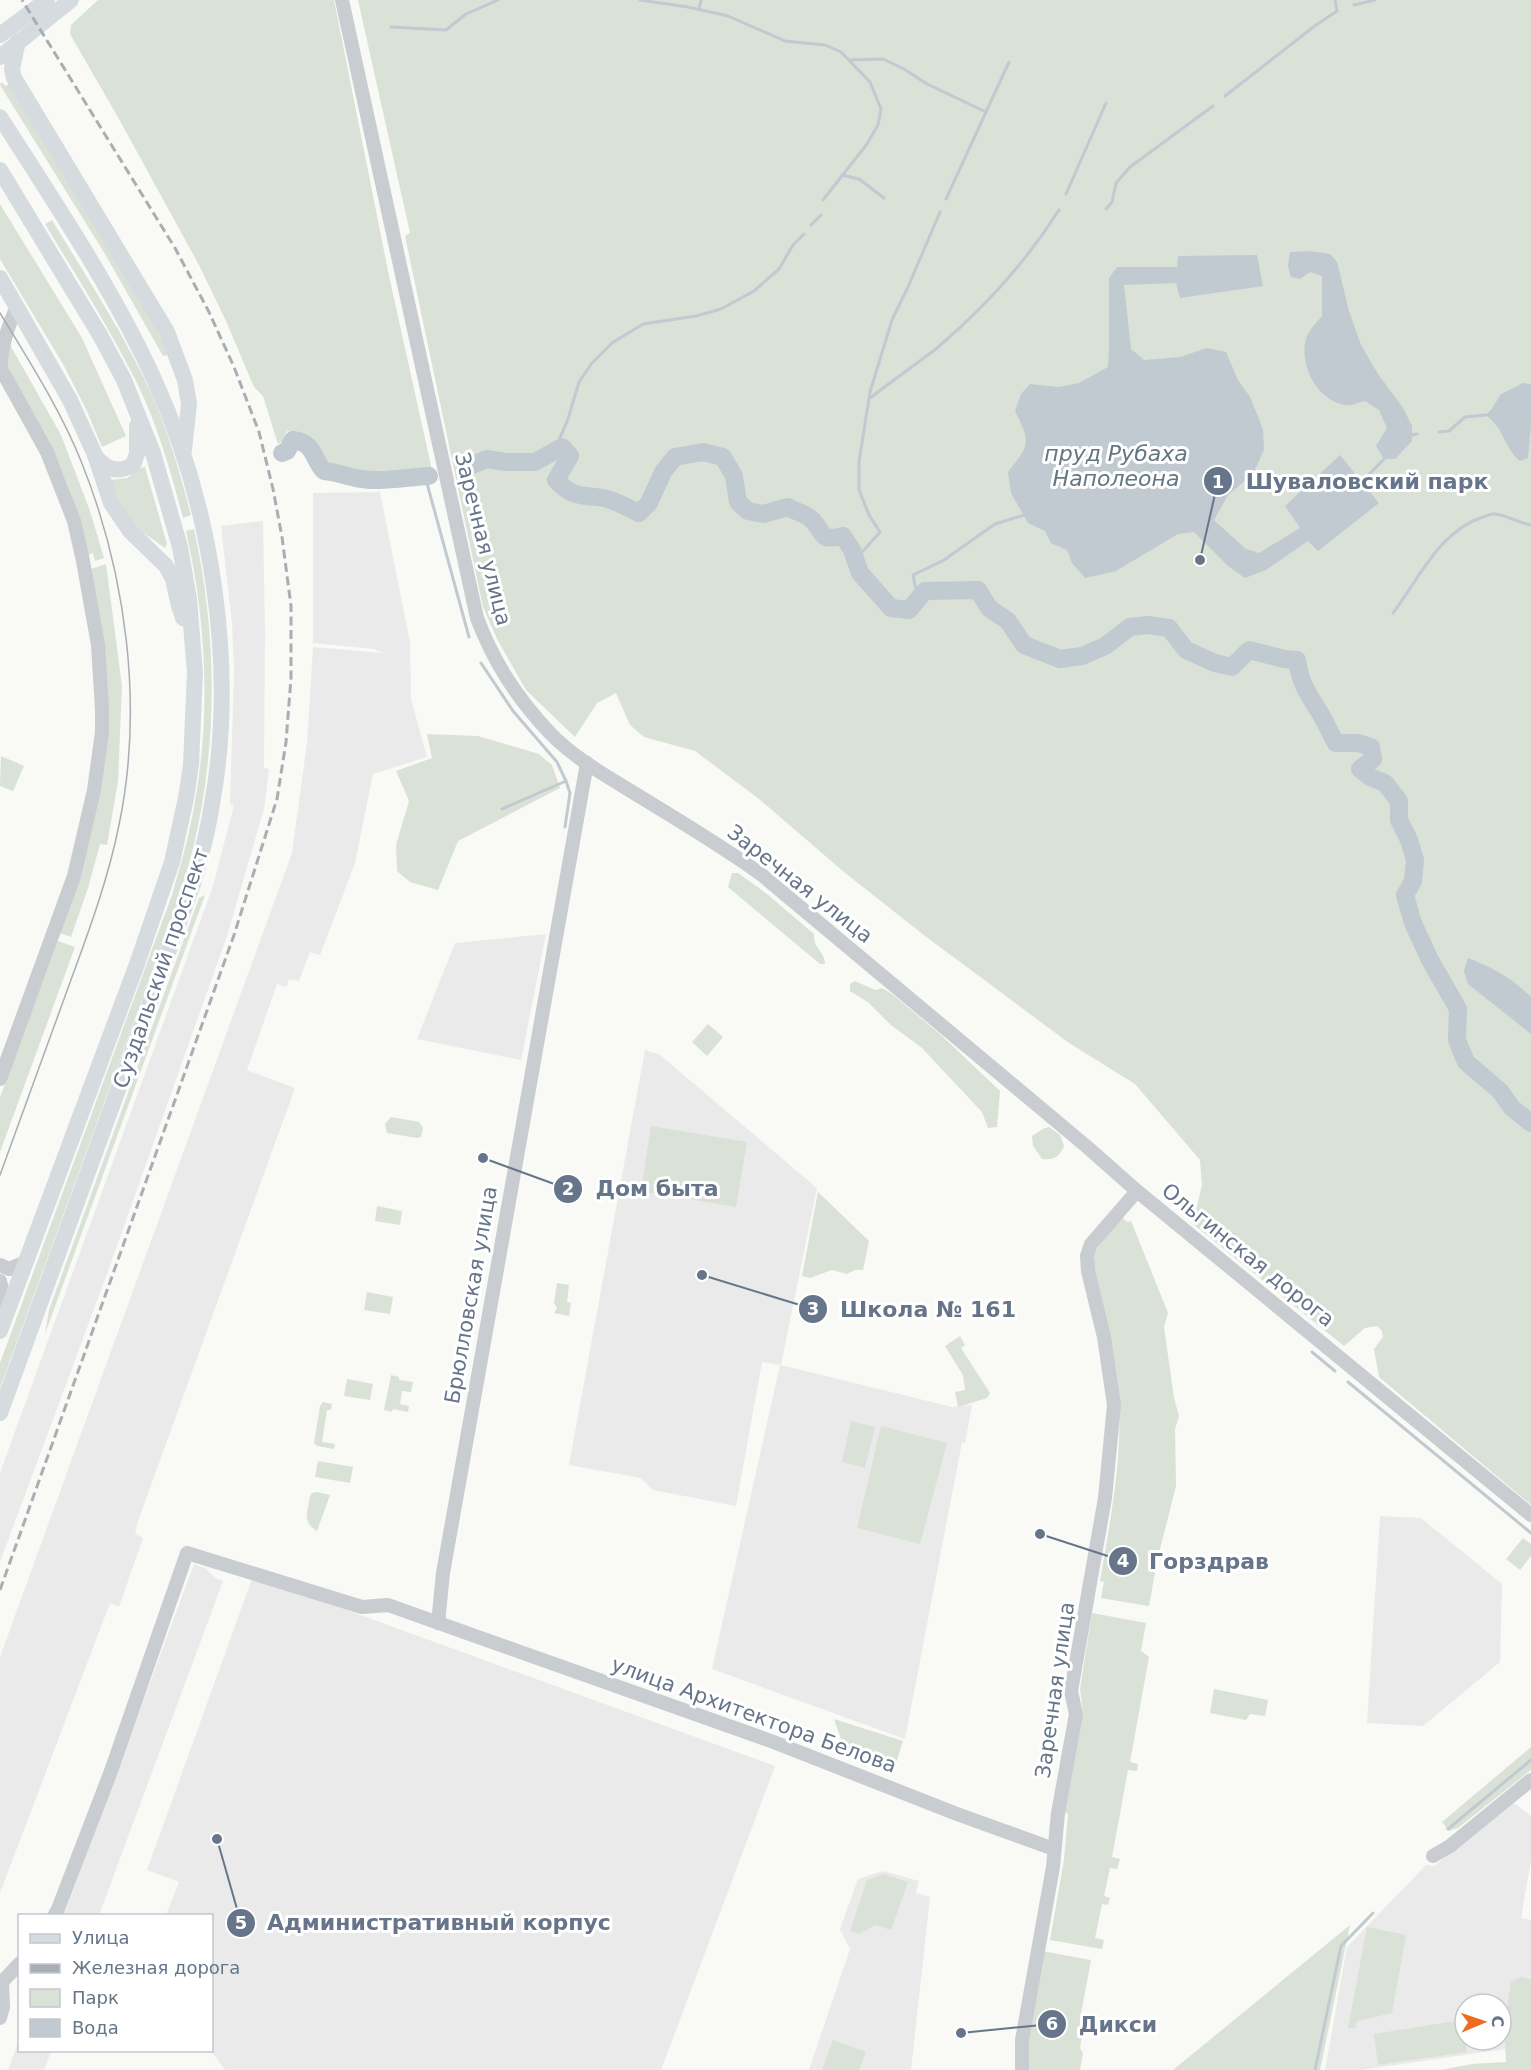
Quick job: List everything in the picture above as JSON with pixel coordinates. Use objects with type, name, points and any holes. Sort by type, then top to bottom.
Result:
[{"type":"main road","points":[[0,57],[6,34],[47,0]]},
{"type":"main road","points":[[6,34],[71,0]]},
{"type":"main road","points":[[6,34],[14,78],[154,309],[178,357],[189,404],[184,454]]},
{"type":"main road","name":"Суздальский проспект","points":[[0,117],[61,213],[138,345],[169,412],[184,454],[207,542],[219,632],[220,718],[213,803],[190,892],[0,1413]]},
{"type":"main road","name":"Суздальский проспект","points":[[0,170],[100,335],[124,380],[153,453],[180,548],[194,646],[191,765],[172,862],[137,964],[0,1331]]},
{"type":"main road","points":[[0,278],[70,400],[119,517],[130,531],[161,560],[173,579],[179,606],[194,646]]},
{"type":"main road","points":[[94,455],[104,467],[112,470],[119,471],[133,465],[138,446],[135,408]]},
{"type":"street","name":"Заречная улица","points":[[342,0],[477,618],[489,649],[503,674],[551,734],[587,763],[730,852],[762,875],[941,1024]]},
{"type":"street","points":[[0,1079],[74,876],[94,790],[102,721],[98,645],[74,521],[46,452],[1,369],[6,335],[17,306]]},
{"type":"street","name":"Брюлловская улица","points":[[438,1623],[444,1573],[587,763]]},
{"type":"street","name":"Ольгинская дорога","points":[[941,1024],[1137,1191],[1531,1515]]},
{"type":"street","name":"Заречная улица","points":[[1022,2070],[1022,2040],[1053,1867],[1058,1813],[1076,1714],[1071,1691],[1106,1498],[1114,1405],[1108,1360],[1088,1271],[1087,1256],[1091,1244],[1137,1191]]},
{"type":"street","points":[[0,1265],[9,1269],[26,1262]]},
{"type":"street","points":[[0,1281],[7,1311]]},
{"type":"street","name":"улица Архитектора Белова","points":[[55,1914],[111,1771],[187,1552],[362,1607],[388,1605],[771,1741],[957,1814],[1054,1849]]},
{"type":"street","points":[[1433,1856],[1450,1846],[1531,1780]]},
{"type":"street","points":[[0,2018],[3,2007],[2,1982],[18,1965]]},
{"type":"shaded area","points":[[380,492],[410,642],[411,699],[427,757],[373,774],[355,863],[320,955],[310,952],[299,981],[289,979],[286,987],[277,984],[247,1070],[295,1088],[138,1521],[135,1534],[143,1538],[119,1607],[110,1603],[0,1893],[0,1657],[292,853],[307,743],[313,647],[383,653],[374,649],[313,643],[313,493]]},
{"type":"shaded area","points":[[263,521],[264,768],[269,769],[264,809],[227,936],[107,1274],[0,1562],[0,1473],[213,886],[234,805],[230,804],[234,671],[232,623],[221,526]]},
{"type":"shaded area","points":[[546,934],[521,1060],[417,1039],[455,943]]},
{"type":"shaded area","points":[[645,1050],[660,1055],[817,1188],[781,1365],[952,1407],[972,1405],[965,1443],[962,1442],[905,1739],[712,1669],[780,1365],[762,1362],[736,1506],[653,1490],[641,1478],[569,1465]]},
{"type":"shaded area","points":[[1380,1516],[1421,1518],[1502,1584],[1500,1662],[1423,1726],[1367,1723]]},
{"type":"shaded area","points":[[194,1564],[205,1568],[215,1578],[223,1581],[99,1914],[64,1914]]},
{"type":"shaded area","points":[[253,1576],[775,1766],[661,2070],[225,2070],[212,2052],[213,1914],[166,1914],[179,1882],[147,1870]]},
{"type":"shaded area","points":[[1514,1803],[1531,1816],[1531,1860],[1521,1918],[1531,1920],[1531,1979],[1521,1977],[1513,2001],[1513,1992],[1453,1992],[1453,2052],[1484,2052],[1361,2070],[1325,2070],[1347,1947],[1426,1865],[1434,1866]]},
{"type":"shaded area","points":[[883,1871],[919,1881],[916,1893],[930,1897],[911,2070],[809,2070],[850,1949],[840,1929],[858,1879]]},
{"type":"shaded area","points":[[18,2043],[18,2052],[51,2052],[44,2070],[8,2070]]},
{"type":"green space","points":[[98,0],[334,0],[389,276],[432,470],[388,475],[354,474],[322,462],[308,442],[294,432],[287,431],[283,441],[278,444],[263,396],[254,387],[199,265],[70,34],[71,25]]},
{"type":"green space","points":[[358,0],[1531,0],[1531,1505],[1379,1377],[1374,1349],[1383,1337],[1382,1331],[1377,1326],[1365,1328],[1344,1346],[1193,1224],[1202,1185],[1200,1160],[1135,1084],[1069,1043],[925,936],[844,872],[759,799],[695,751],[644,737],[630,725],[616,693],[597,703],[575,737],[526,690],[497,639],[483,607],[405,236],[410,233]]},
{"type":"green space","points":[[1,82],[6,86],[10,83],[171,354],[163,356],[105,254],[0,85]]},
{"type":"green space","points":[[0,204],[82,338],[126,436],[102,447],[63,364],[0,259]]},
{"type":"green space","points":[[52,220],[112,319],[153,396],[177,463],[191,515],[183,518],[163,449],[145,399],[127,363],[45,224]]},
{"type":"green space","points":[[9,343],[61,435],[90,511],[104,558],[95,561],[93,553],[88,555],[76,509],[61,468],[9,370],[7,364]]},
{"type":"green space","points":[[145,467],[167,544],[165,548],[141,531],[123,512],[111,480],[127,478]]},
{"type":"green space","points":[[194,529],[209,621],[211,714],[202,807],[192,853],[179,898],[0,1388],[0,1363],[172,895],[188,837],[200,768],[204,700],[202,631],[186,531]]},
{"type":"green space","points":[[106,564],[122,686],[118,781],[107,845],[100,844],[71,937],[60,933],[79,878],[100,791],[91,569]]},
{"type":"green space","points":[[427,734],[478,736],[539,754],[552,765],[560,788],[458,841],[438,890],[410,882],[397,871],[396,845],[409,801],[396,771],[432,758]]},
{"type":"green space","points":[[1,756],[24,766],[13,791],[0,786]]},
{"type":"green space","points":[[732,873],[738,873],[767,894],[814,934],[815,943],[825,964],[820,964],[728,887]]},
{"type":"green space","points":[[205,895],[45,1334],[49,1310],[199,898]]},
{"type":"green space","points":[[58,941],[75,947],[0,1152],[0,1097]]},
{"type":"green space","points":[[855,981],[875,990],[882,988],[892,994],[941,1035],[1000,1091],[997,1127],[988,1128],[982,1112],[922,1048],[891,1025],[869,1003],[850,991],[850,984]]},
{"type":"green space","points":[[708,1024],[723,1037],[707,1056],[692,1042]]},
{"type":"green space","points":[[391,1117],[419,1122],[423,1128],[421,1137],[387,1133],[385,1124]]},
{"type":"green space","points":[[651,1126],[747,1142],[736,1207],[641,1191]]},
{"type":"green space","points":[[1049,1127],[1060,1135],[1064,1146],[1056,1157],[1042,1159],[1033,1146],[1032,1136]]},
{"type":"green space","points":[[818,1192],[869,1241],[863,1270],[855,1270],[847,1274],[832,1270],[810,1278],[802,1276]]},
{"type":"green space","points":[[377,1206],[402,1211],[400,1225],[375,1221]]},
{"type":"green space","points":[[1122,1217],[1127,1222],[1131,1221],[1168,1313],[1164,1327],[1174,1398],[1179,1416],[1175,1429],[1176,1486],[1157,1561],[1149,1606],[1101,1598],[1104,1582],[1100,1581],[1117,1470],[1119,1403],[1113,1352],[1093,1268],[1099,1246],[1106,1234]]},
{"type":"green space","points":[[557,1283],[569,1285],[567,1302],[571,1303],[569,1316],[554,1313],[557,1308],[554,1303]]},
{"type":"green space","points":[[367,1292],[393,1297],[390,1314],[364,1310]]},
{"type":"green space","points":[[960,1336],[965,1345],[961,1348],[990,1393],[987,1398],[958,1407],[955,1392],[965,1390],[963,1375],[945,1346]]},
{"type":"green space","points":[[391,1375],[399,1377],[399,1380],[413,1382],[411,1392],[402,1391],[400,1404],[409,1406],[408,1412],[384,1410]]},
{"type":"green space","points":[[347,1379],[373,1384],[370,1400],[344,1396]]},
{"type":"green space","points":[[323,1402],[332,1404],[331,1410],[327,1410],[322,1442],[335,1444],[334,1449],[317,1446],[314,1443],[320,1406]]},
{"type":"green space","points":[[851,1421],[875,1427],[865,1468],[842,1462]]},
{"type":"green space","points":[[881,1426],[947,1443],[920,1544],[857,1528]]},
{"type":"green space","points":[[318,1461],[353,1467],[350,1483],[315,1477]]},
{"type":"green space","points":[[317,1492],[330,1495],[317,1531],[309,1524],[307,1516],[310,1496]]},
{"type":"green space","points":[[1523,1538],[1531,1544],[1531,1556],[1520,1570],[1506,1559]]},
{"type":"green space","points":[[1092,1613],[1146,1623],[1141,1651],[1149,1657],[1130,1762],[1138,1764],[1137,1771],[1128,1770],[1112,1857],[1120,1859],[1117,1869],[1110,1868],[1104,1896],[1110,1898],[1108,1905],[1102,1904],[1095,1938],[1104,1940],[1102,1949],[1050,1940],[1064,1860],[1068,1814],[1065,1812],[1083,1712],[1080,1689]]},
{"type":"green space","points":[[1214,1689],[1268,1700],[1265,1716],[1250,1714],[1246,1720],[1210,1713]]},
{"type":"green space","points":[[834,1719],[903,1741],[894,1770],[846,1753]]},
{"type":"green space","points":[[1531,1747],[1531,1770],[1458,1828],[1449,1831],[1442,1822]]},
{"type":"green space","points":[[883,1874],[908,1882],[891,1930],[875,1925],[859,1934],[850,1931],[867,1880]]},
{"type":"green space","points":[[1350,1925],[1320,2070],[1173,2070]]},
{"type":"green space","points":[[1367,1927],[1406,1935],[1392,2013],[1357,2021],[1355,2028],[1348,2028]]},
{"type":"green space","points":[[1042,1951],[1091,1960],[1080,2019],[1089,2021],[1083,2029],[1080,2070],[1028,2070],[1027,2054]]},
{"type":"green space","points":[[1521,1977],[1531,1979],[1531,2070],[1440,2070],[1472,2064],[1506,2062],[1505,2052],[1513,2052],[1513,1992],[1509,1992],[1511,1982]]},
{"type":"green space","points":[[1453,2021],[1453,2052],[1467,2052],[1378,2065],[1374,2034]]},
{"type":"green space","points":[[833,2040],[866,2052],[859,2070],[822,2070]]},
{"type":"water","points":[[1310,251],[1330,254],[1337,262],[1349,311],[1361,345],[1378,374],[1403,408],[1412,426],[1412,441],[1395,459],[1384,459],[1376,446],[1387,428],[1379,410],[1365,401],[1348,405],[1327,397],[1319,389],[1308,370],[1305,360],[1306,339],[1322,316],[1322,276],[1310,272],[1300,279],[1291,277],[1288,266],[1290,252]]},
{"type":"water","name":"пруд Рубаха Наполеона","points":[[1257,255],[1263,286],[1180,298],[1176,283],[1124,285],[1131,349],[1144,360],[1180,357],[1207,348],[1226,352],[1238,380],[1250,397],[1263,429],[1264,450],[1253,474],[1228,495],[1214,520],[1246,549],[1259,553],[1300,528],[1285,506],[1340,455],[1379,503],[1318,551],[1308,541],[1266,570],[1245,578],[1228,566],[1194,532],[1178,534],[1116,571],[1085,578],[1072,563],[1067,550],[1051,543],[1045,531],[1028,523],[1011,493],[1008,472],[1021,455],[1026,443],[1024,430],[1015,411],[1021,394],[1030,384],[1059,387],[1079,383],[1108,367],[1109,278],[1117,267],[1177,267],[1178,256]]},
{"type":"water","points":[[1523,383],[1531,384],[1531,425],[1528,458],[1520,461],[1496,426],[1485,415],[1501,394]]},
{"type":"water","points":[[1468,958],[1502,974],[1531,997],[1531,1034],[1468,984],[1464,971]]},
{"type":"waterway","points":[[391,27],[446,30],[466,14],[498,0]]},
{"type":"waterway","points":[[640,0],[728,16],[785,41],[825,45],[841,52],[870,82],[881,109],[878,125],[867,144],[823,200]]},
{"type":"waterway","points":[[699,9],[701,0]]},
{"type":"waterway","points":[[1225,96],[1337,11],[1335,0]]},
{"type":"waterway","points":[[1354,5],[1375,0]]},
{"type":"waterway","points":[[850,60],[883,59],[927,84],[986,112],[1009,62],[946,199]]},
{"type":"waterway","points":[[1066,194],[1106,103]]},
{"type":"waterway","points":[[1106,209],[1112,202],[1116,183],[1130,167],[1213,106]]},
{"type":"waterway","points":[[842,175],[859,179],[884,198]]},
{"type":"waterway","points":[[870,398],[937,348],[971,317],[1033,248],[1059,210]]},
{"type":"waterway","points":[[855,560],[880,532],[869,515],[859,490],[859,462],[870,392],[892,320],[940,212]]},
{"type":"waterway","points":[[811,225],[821,215]]},
{"type":"waterway","points":[[554,452],[568,419],[579,382],[592,363],[612,343],[643,324],[696,316],[721,309],[754,291],[779,269],[793,245],[804,234]]},
{"type":"waterway","points":[[1439,432],[1449,431],[1465,417],[1485,415]]},
{"type":"waterway","points":[[1412,435],[1417,434]]},
{"type":"waterway","points":[[282,453],[287,451],[293,440],[305,444],[324,471],[371,480],[429,476]]},
{"type":"waterway","points":[[465,468],[487,459],[506,462],[535,462],[562,447],[570,456],[556,480],[562,486],[583,496],[617,502],[639,513],[649,503],[663,472],[675,457],[703,452],[723,457],[734,476],[738,502],[748,511],[763,514],[788,507],[810,518],[825,536],[829,538],[843,536],[852,550],[860,573],[891,608],[909,610],[925,591],[978,590],[989,608],[1008,621],[1024,645],[1060,659],[1082,656],[1105,646],[1130,627],[1148,625],[1169,628],[1186,650],[1215,663],[1232,667],[1249,650],[1297,660],[1305,688],[1336,743],[1358,743],[1371,747],[1373,759],[1360,769],[1370,777],[1385,783],[1399,801],[1399,820],[1409,840],[1415,860],[1413,881],[1405,895],[1413,923],[1430,960],[1458,1009],[1457,1040],[1466,1062],[1500,1091],[1512,1108],[1531,1123]]},
{"type":"waterway","points":[[1362,482],[1384,459]]},
{"type":"waterway","points":[[425,476],[469,637]]},
{"type":"waterway","points":[[1393,613],[1431,558],[1454,533],[1468,524],[1494,514],[1531,525]]},
{"type":"waterway","points":[[918,600],[913,575],[944,560],[995,524],[1024,515]]},
{"type":"waterway","points":[[481,663],[513,711],[557,762],[566,781]]},
{"type":"waterway","points":[[502,809],[566,781],[570,793],[565,827]]},
{"type":"waterway","points":[[1312,1352],[1335,1371]]},
{"type":"waterway","points":[[1348,1382],[1531,1533]]},
{"type":"waterway","points":[[1448,1829],[1531,1760]]},
{"type":"waterway","points":[[1315,2070],[1341,1946],[1373,1913]]},
{"type":"tram line","points":[[0,313],[64,423],[97,504],[119,594],[130,687],[130,733],[126,780],[119,825],[108,869],[87,934],[0,1175]]},
{"type":"railway","points":[[0,1590],[234,935],[277,799],[286,742],[291,678],[291,606],[282,537],[259,432],[234,367],[209,312],[175,248],[22,0]]},
{"type":"place","name":"Шуваловский парк","points":[[1200,560]]},
{"type":"place","name":"Дом быта","points":[[483,1158]]},
{"type":"place","name":"Школа № 161","points":[[702,1275]]},
{"type":"place","name":"Горздрав","points":[[1040,1534]]},
{"type":"place","name":"Административный корпус","points":[[217,1839]]},
{"type":"place","name":"Дикси","points":[[961,2033]]}]
